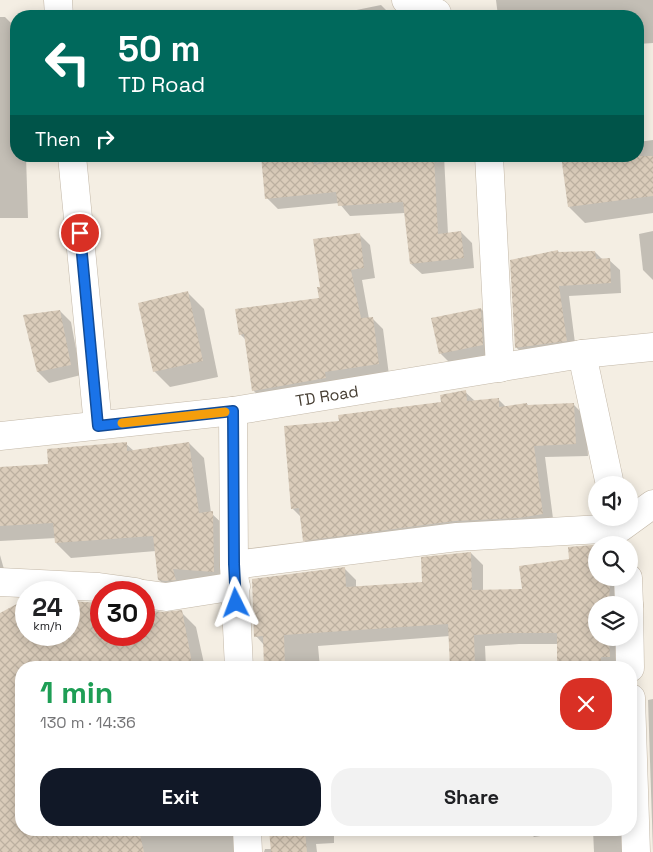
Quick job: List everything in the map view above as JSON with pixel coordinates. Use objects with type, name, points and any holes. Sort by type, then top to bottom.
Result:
[{"type":"street","points":[[406,0],[430,10]]},
{"type":"street","points":[[73,162],[98,426]]},
{"type":"street","points":[[489,162],[500,368]]},
{"type":"street","name":"TD Road","points":[[0,436],[233,411],[582,354],[653,347]]},
{"type":"street","points":[[582,354],[608,476]]},
{"type":"street","points":[[233,411],[235,576],[239,661]]},
{"type":"street","points":[[155,596],[166,597],[235,576],[457,537],[620,530],[653,504]]},
{"type":"street","points":[[0,582],[90,587]]},
{"type":"street","points":[[630,646],[630,661]]},
{"type":"street","points":[[247,836],[248,852]]},
{"type":"street","points":[[635,836],[636,852]]},
{"type":"building","points":[[644,156],[653,156],[653,196],[568,207],[562,162],[644,162]]},
{"type":"building","points":[[262,162],[314,162],[314,165],[333,162],[434,162],[438,234],[461,231],[464,258],[410,264],[403,202],[338,206],[336,192],[265,199]]},
{"type":"building","points":[[360,233],[364,268],[351,270],[361,318],[373,317],[379,364],[325,372],[326,378],[252,391],[244,334],[239,335],[235,309],[319,298],[317,287],[320,287],[313,239]]},
{"type":"building","points":[[558,250],[558,252],[595,251],[596,259],[610,258],[611,283],[559,286],[567,341],[515,348],[510,260]]},
{"type":"building","points":[[188,291],[203,361],[153,372],[138,303]]},
{"type":"building","points":[[481,308],[483,345],[439,354],[431,318]]},
{"type":"building","points":[[60,310],[71,365],[37,372],[23,315]]},
{"type":"building","points":[[466,390],[467,401],[499,398],[499,407],[527,403],[527,405],[574,403],[576,444],[534,446],[543,514],[519,518],[455,521],[303,541],[299,508],[291,509],[284,426],[339,421],[338,415],[441,402],[440,395]]},
{"type":"building","points":[[127,442],[127,451],[189,442],[199,513],[213,511],[214,572],[173,569],[176,580],[158,580],[153,536],[55,543],[53,523],[0,526],[0,467],[48,464],[47,449]]},
{"type":"building","points":[[588,545],[588,586],[610,586],[609,596],[588,596],[588,646],[609,646],[610,657],[601,657],[601,661],[557,661],[557,633],[506,633],[474,635],[475,661],[450,661],[448,624],[284,635],[285,661],[264,661],[263,636],[254,637],[252,579],[345,567],[346,587],[422,582],[421,557],[471,552],[472,590],[522,589],[519,566],[569,559],[568,547]]},
{"type":"building","points":[[80,602],[90,602],[90,646],[155,646],[155,611],[182,610],[192,661],[15,661],[15,836],[140,836],[144,852],[0,852],[0,613],[15,605],[15,646],[80,646]]},
{"type":"building","points":[[270,836],[306,836],[307,852],[271,852]]},
{"type":"slow traffic","points":[[122,423],[225,412]]},
{"type":"route","points":[[80,233],[98,426],[233,411],[236,603]]}]
